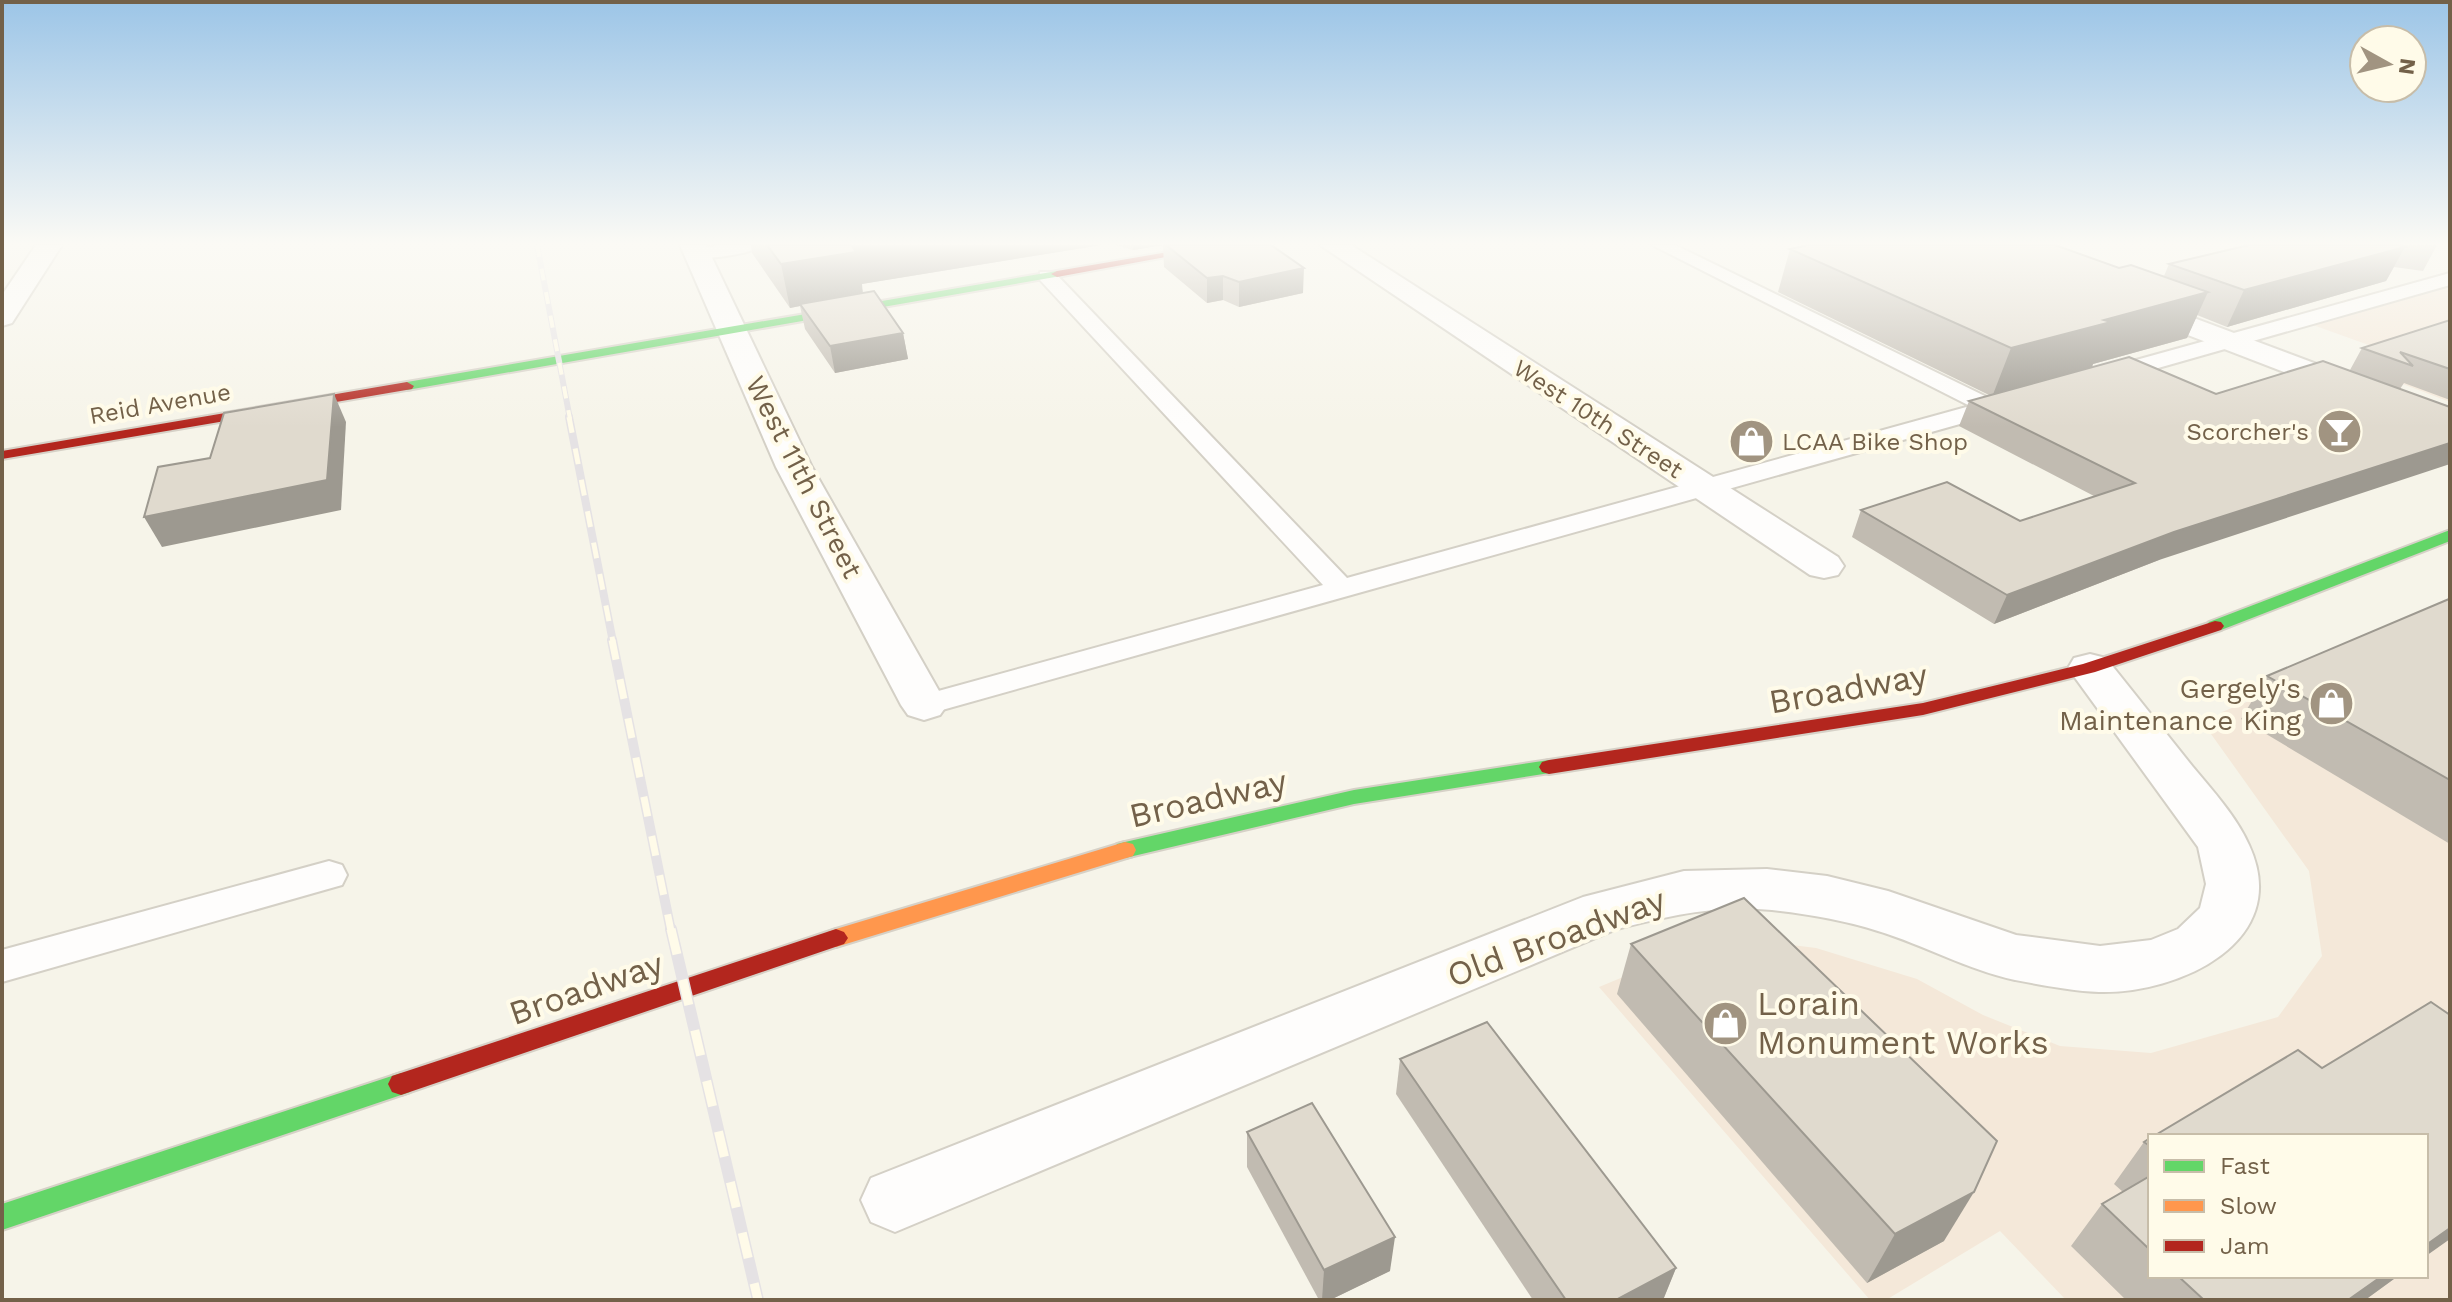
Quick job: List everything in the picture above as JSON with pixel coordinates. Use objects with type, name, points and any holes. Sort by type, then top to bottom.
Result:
[{"type":"main road","name":"Reid Avenue","points":[[2,455],[873,306]]},
{"type":"main road","name":"Broadway","points":[[2,1217],[875,925],[1124,850],[1354,797],[1923,709],[2090,668],[2239,618],[2450,535]]},
{"type":"street","name":"West 11th Street","points":[[720,306],[794,467],[924,705]]},
{"type":"street","name":"West 10th Street","points":[[1426,306],[1824,566]]},
{"type":"street","points":[[2136,306],[2450,426]]},
{"type":"street","name":"Old Broadway","points":[[895,1200],[1603,912],[1684,891],[1767,889],[1827,897],[1888,912],[2014,957],[2100,969],[2156,962],[2198,945],[2225,918],[2233,884],[2224,847],[2207,819],[2090,668]]},
{"type":"lane","points":[[1075,306],[1342,589]]},
{"type":"lane","points":[[1784,306],[1991,408]]},
{"type":"lane","points":[[2080,383],[2354,306]]},
{"type":"lane","points":[[924,705],[2020,399]]},
{"type":"lane","points":[[2,966],[329,875]]},
{"type":"shaded area","points":[[2379,306],[2450,306],[2450,402],[2395,381],[2427,366],[2313,325]]},
{"type":"shaded area","points":[[2450,619],[2450,1300],[2066,1300],[2000,1231],[1886,1300],[1870,1300],[1599,987],[1722,936],[1816,948],[1917,979],[1983,1015],[2060,1046],[2151,1053],[2278,1017],[2322,956],[2309,871],[2211,734],[2222,712]]},
{"type":"building","points":[[801,306],[884,306],[903,333],[830,346]]},
{"type":"building","points":[[1917,306],[2157,306],[2104,320],[2111,322],[2011,348]]},
{"type":"building","points":[[2450,320],[2450,369],[2400,352],[2413,366],[2362,348]]},
{"type":"building","points":[[2129,357],[2216,394],[2323,361],[2450,407],[2450,443],[2174,532],[2007,595],[1861,510],[1947,482],[2020,521],[2135,483],[1969,401]]},
{"type":"building","points":[[334,394],[327,480],[144,517],[158,467],[210,458],[224,413]]},
{"type":"building","points":[[2449,599],[2450,780],[2267,676]]},
{"type":"building","points":[[1744,898],[1997,1141],[1974,1192],[1895,1234],[1631,944]]},
{"type":"building","points":[[2431,1002],[2450,1015],[2450,1228],[2428,1244],[2428,1134],[2157,1134],[2298,1050],[2322,1068]]},
{"type":"building","points":[[1487,1022],[1676,1268],[1616,1300],[1566,1300],[1400,1059]]},
{"type":"building","points":[[1312,1103],[1395,1237],[1324,1270],[1247,1132]]},
{"type":"building","points":[[2148,1177],[2148,1248],[2102,1204]]},
{"type":"building","points":[[2180,1278],[2379,1278],[2348,1300],[2204,1300]]},
{"type":"railway","points":[[549,306],[570,419]]},
{"type":"railway","points":[[569,417],[613,642]]},
{"type":"railway","points":[[612,640],[671,931]]},
{"type":"railway","points":[[671,929],[758,1300]]},
{"type":"traffic: fast","points":[[407,386],[873,306]]},
{"type":"traffic: fast","points":[[2215,626],[2450,535]]},
{"type":"traffic: fast","points":[[1125,850],[1354,797],[1549,767]]},
{"type":"traffic: fast","points":[[2,1217],[401,1084]]},
{"type":"traffic: slow","points":[[836,938],[1125,850]]},
{"type":"traffic: jam","points":[[2,455],[407,386]]},
{"type":"traffic: jam","points":[[1549,767],[1923,709],[2089,668],[2215,626]]},
{"type":"traffic: jam","points":[[401,1084],[836,938]]},
{"type":"place","name":"Scorcher's","points":[[2340,432]]},
{"type":"place","name":"LCAA Bike Shop","points":[[1751,442]]},
{"type":"place","name":"Gergely's Maintenance King","points":[[2332,704]]},
{"type":"place","name":"Lorain Monument Works","points":[[1726,1023]]}]
